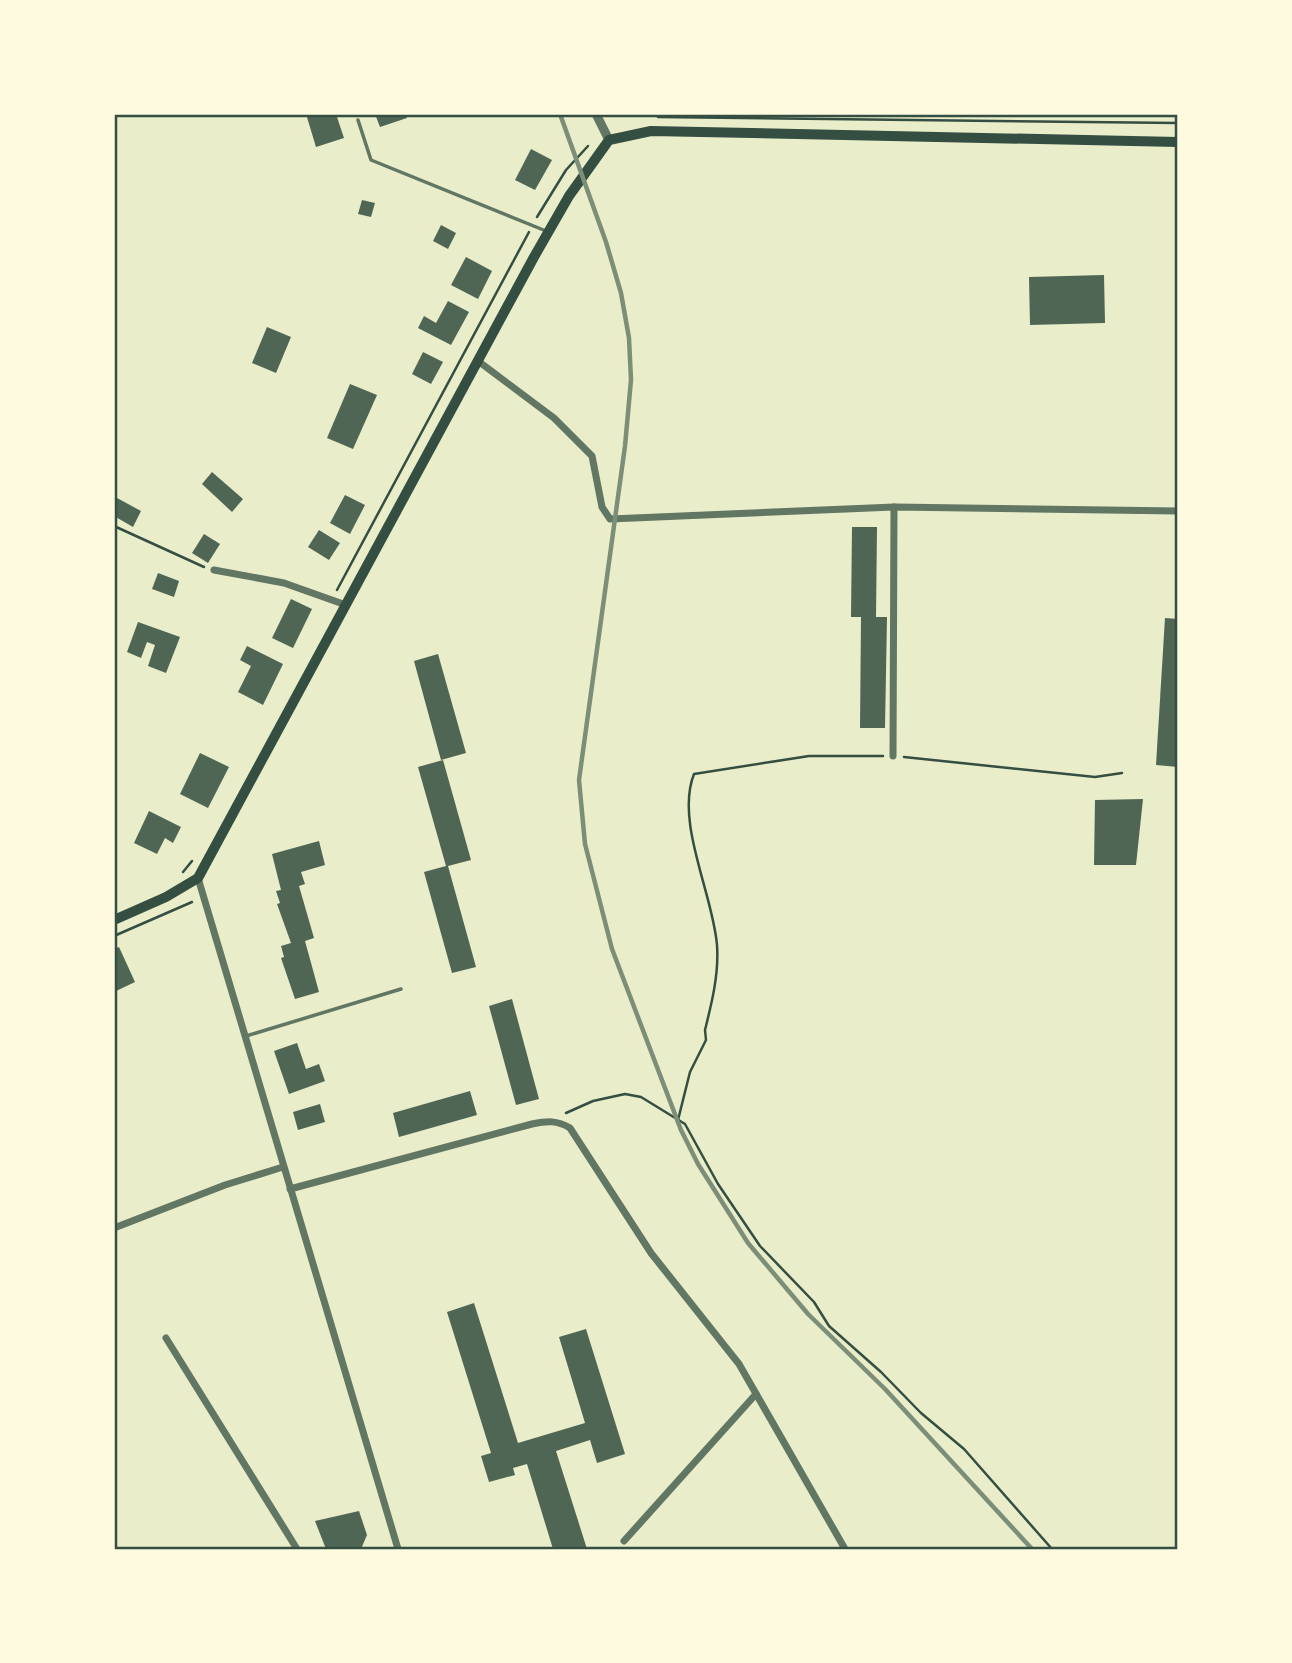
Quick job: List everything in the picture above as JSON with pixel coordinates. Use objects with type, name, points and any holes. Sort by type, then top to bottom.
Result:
[{"type":"main road","points":[[114,920],[166,897],[198,878],[548,232],[608,137],[651,131],[1178,142]]},
{"type":"street","points":[[596,114],[608,137]]},
{"type":"street","points":[[478,360],[554,418],[592,456],[602,507],[610,519],[894,507],[1178,511]]},
{"type":"street","points":[[893,756],[894,507]]},
{"type":"street","points":[[214,570],[284,583],[346,605]]},
{"type":"street","points":[[198,878],[398,1549]]},
{"type":"street","points":[[290,1189],[532,1124],[555,1121],[570,1128],[651,1253],[739,1364],[845,1549]]},
{"type":"street","points":[[114,1228],[225,1185],[283,1167]]},
{"type":"street","points":[[166,1338],[297,1549]]},
{"type":"street","points":[[624,1541],[756,1394]]},
{"type":"street","points":[[391,1549],[395,1540]]},
{"type":"lane","points":[[358,120],[371,160],[548,232]]},
{"type":"lane","points":[[244,1037],[401,989]]},
{"type":"path","points":[[646,119],[1178,123]]},
{"type":"path","points":[[332,600],[532,225],[566,170],[583,150],[608,137]]},
{"type":"path","points":[[114,526],[191,564],[214,570]]},
{"type":"path","points":[[678,1120],[690,1072],[706,1040],[705,1030],[717,966],[717,943],[689,814],[694,774],[809,756],[893,756],[1095,777],[1122,774]]},
{"type":"path","points":[[180,876],[196,856]]},
{"type":"path","points":[[114,936],[192,902]]},
{"type":"path","points":[[555,1121],[580,1107],[625,1094],[641,1097],[685,1124],[718,1184],[760,1246],[814,1302],[830,1326],[921,1413],[964,1449],[1052,1549]]},
{"type":"building","points":[[306,114],[336,114],[344,138],[316,147]]},
{"type":"building","points":[[375,114],[406,114],[407,118],[380,127]]},
{"type":"building","points":[[531,149],[552,160],[535,190],[515,180]]},
{"type":"building","points":[[362,200],[375,203],[371,217],[358,214]]},
{"type":"building","points":[[441,225],[456,233],[448,249],[433,241]]},
{"type":"building","points":[[466,257],[492,271],[478,299],[451,285]]},
{"type":"building","points":[[1104,275],[1105,323],[1030,325],[1029,277]]},
{"type":"building","points":[[448,301],[469,312],[451,345],[418,328],[424,316],[436,323]]},
{"type":"building","points":[[267,327],[291,337],[276,373],[252,363]]},
{"type":"building","points":[[423,352],[443,362],[431,384],[412,374]]},
{"type":"building","points":[[350,384],[377,395],[353,449],[327,438]]},
{"type":"building","points":[[212,472],[243,499],[232,512],[202,484]]},
{"type":"building","points":[[345,495],[365,505],[350,534],[330,523]]},
{"type":"building","points":[[117,498],[141,511],[133,527],[114,516]]},
{"type":"building","points":[[852,527],[877,527],[876,617],[887,617],[885,728],[860,728],[861,617],[851,617]]},
{"type":"building","points":[[319,530],[340,543],[329,560],[308,547]]},
{"type":"building","points":[[204,534],[220,544],[208,563],[192,553]]},
{"type":"building","points":[[158,573],[179,581],[174,597],[152,589]]},
{"type":"building","points":[[291,599],[312,609],[293,648],[272,638]]},
{"type":"building","points":[[1165,618],[1178,619],[1178,767],[1156,765]]},
{"type":"building","points":[[138,622],[180,637],[166,673],[148,666],[155,645],[147,642],[141,658],[127,652]]},
{"type":"building","points":[[247,646],[283,664],[263,705],[238,692],[251,666],[240,660]]},
{"type":"building","points":[[438,654],[466,753],[441,760],[414,661]]},
{"type":"building","points":[[200,753],[229,767],[208,808],[180,794]]},
{"type":"building","points":[[443,760],[471,860],[448,866],[476,967],[452,973],[424,872],[446,866],[418,767]]},
{"type":"building","points":[[1143,799],[1136,865],[1094,865],[1095,800]]},
{"type":"building","points":[[149,811],[181,827],[173,843],[165,838],[157,854],[134,843]]},
{"type":"building","points":[[319,841],[325,865],[301,872],[305,884],[299,886],[314,938],[305,941],[319,992],[295,999],[281,958],[284,957],[281,946],[291,943],[277,904],[280,903],[276,891],[281,890],[272,854]]},
{"type":"building","points":[[119,947],[135,982],[114,992],[114,949]]},
{"type":"building","points":[[512,999],[539,1099],[516,1105],[489,1006]]},
{"type":"building","points":[[297,1043],[306,1069],[319,1064],[325,1081],[289,1094],[274,1051]]},
{"type":"building","points":[[470,1091],[477,1115],[399,1137],[393,1113]]},
{"type":"building","points":[[320,1104],[325,1122],[298,1130],[293,1112]]},
{"type":"building","points":[[474,1303],[518,1443],[585,1423],[559,1337],[586,1329],[625,1454],[597,1463],[590,1440],[556,1451],[587,1549],[553,1549],[527,1464],[513,1468],[515,1475],[489,1482],[481,1456],[491,1453],[447,1312]]},
{"type":"building","points":[[359,1511],[367,1535],[361,1549],[326,1549],[315,1521]]},
{"type":"railway","points":[[560,114],[606,242],[621,293],[629,338],[631,380],[625,446],[579,780],[585,844],[612,949],[681,1130],[698,1164],[748,1243],[808,1314],[885,1389],[1032,1549]]}]
